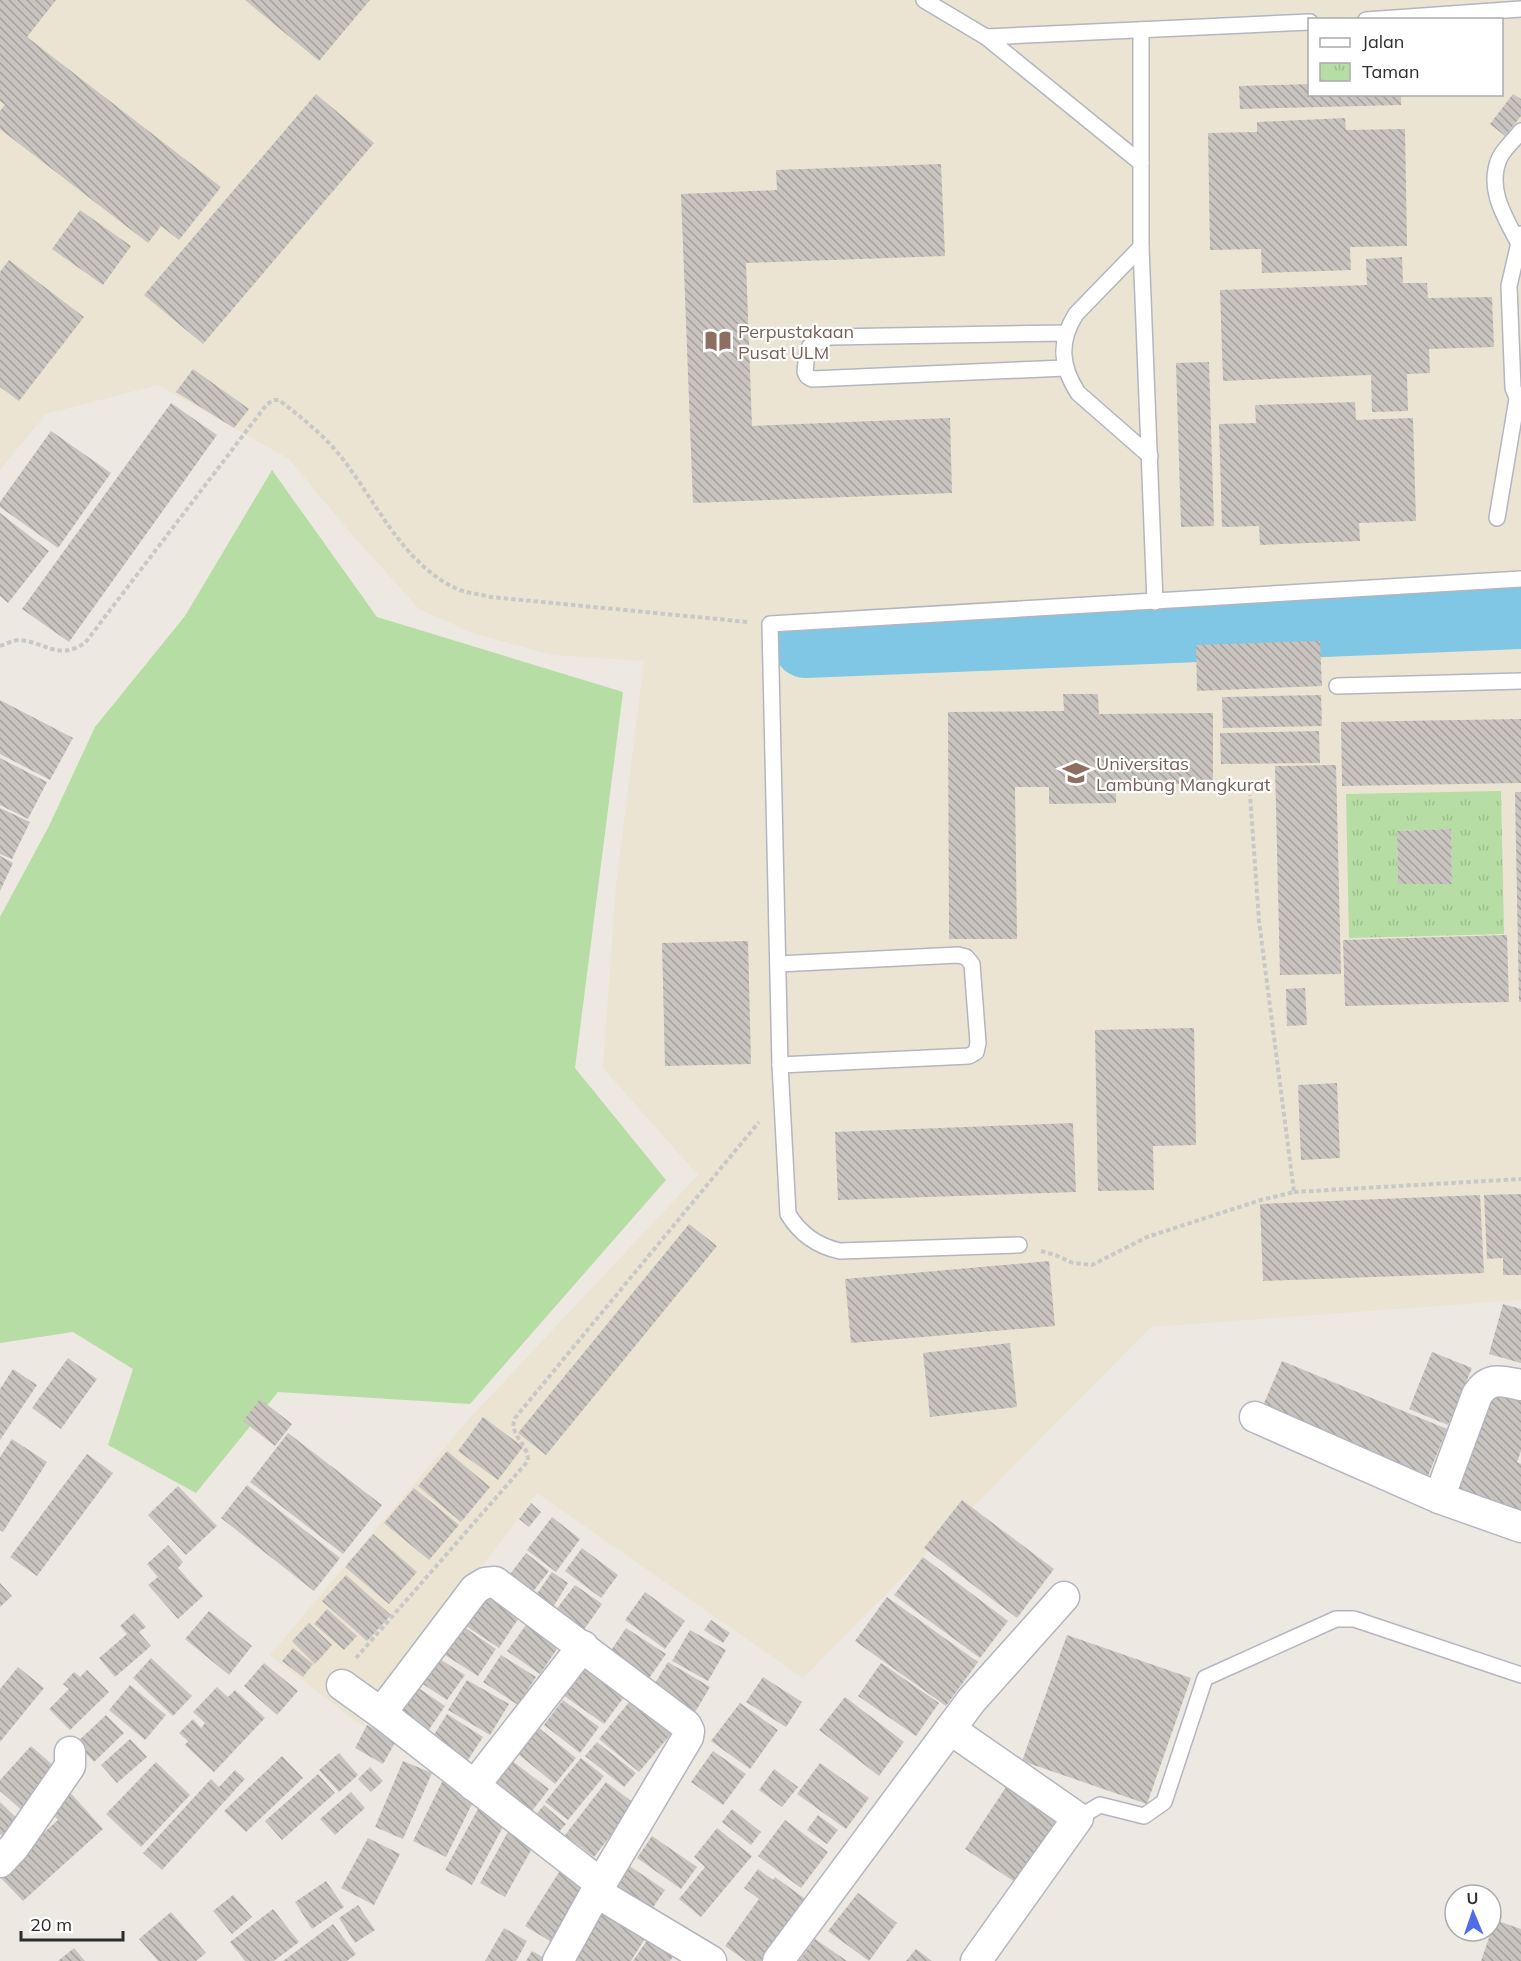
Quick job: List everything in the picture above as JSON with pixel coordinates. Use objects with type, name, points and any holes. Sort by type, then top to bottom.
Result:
[{"type":"street","points":[[1439,1498],[1481,1389],[1487,1384],[1498,1381],[1521,1385]]},
{"type":"street","points":[[1255,1417],[1439,1498],[1521,1527]]},
{"type":"street","points":[[381,1713],[475,1589],[485,1582],[495,1582],[686,1725],[688,1737],[598,1888],[558,1961]]},
{"type":"street","points":[[778,1961],[971,1701],[1064,1597]]},
{"type":"street","points":[[474,1786],[582,1646]]},
{"type":"street","points":[[342,1685],[474,1786],[598,1888],[711,1961]]},
{"type":"street","points":[[950,1729],[1078,1818],[976,1961]]},
{"type":"street","points":[[0,1862],[14,1847],[70,1766],[70,1752]]},
{"type":"lane","points":[[924,0],[986,37],[1141,163]]},
{"type":"lane","points":[[1394,18],[1521,9]]},
{"type":"lane","points":[[986,37],[1308,22]]},
{"type":"lane","points":[[1141,30],[1141,247],[1155,602]]},
{"type":"lane","points":[[1497,518],[1519,403],[1513,388],[1509,286],[1520,238],[1499,206],[1495,185],[1500,157],[1521,131]]},
{"type":"lane","points":[[1141,247],[1076,315],[1066,333],[1064,345],[1065,368],[1078,393],[1150,456]]},
{"type":"lane","points":[[1065,368],[812,379],[805,372],[807,352],[810,346],[829,337],[1066,333]]},
{"type":"lane","points":[[1019,1245],[840,1251],[825,1248],[811,1240],[788,1214],[780,1065],[770,624],[1521,579]]},
{"type":"lane","points":[[1337,686],[1521,681]]},
{"type":"lane","points":[[778,964],[958,955],[966,957],[972,964],[978,1043],[976,1052],[969,1056],[780,1065]]},
{"type":"lane","points":[[1078,1818],[1100,1805],[1144,1816],[1164,1802],[1205,1678],[1336,1619],[1354,1619],[1521,1675]]},
{"type":"path","points":[[0,646],[17,640],[64,652],[85,643],[267,404],[279,399],[324,436],[343,459],[412,557],[438,578],[457,589],[491,597],[770,624]]},
{"type":"path","points":[[1250,795],[1259,921],[1294,1192]]},
{"type":"path","points":[[342,1685],[341,1675],[528,1461],[528,1452],[512,1425],[515,1418],[781,1095]]},
{"type":"path","points":[[1019,1245],[1056,1255],[1073,1263],[1092,1266],[1147,1237],[1261,1200],[1294,1192],[1521,1179]]},
{"type":"shaded area","name":"Universitas Lambung Mangkurat","points":[[0,0],[1521,0],[1521,1300],[1151,1327],[803,1678],[537,1493],[362,1726],[270,1655],[469,1419],[698,1175],[603,1068],[616,886],[644,661],[552,655],[475,634],[419,609],[348,530],[289,459],[158,385],[46,414],[0,470]]},
{"type":"green space","points":[[272,470],[377,617],[623,692],[575,1068],[666,1180],[470,1404],[278,1392],[196,1493],[108,1445],[133,1369],[73,1332],[0,1343],[0,917],[49,826],[95,727],[185,616]]},
{"type":"green space","points":[[1501,791],[1504,934],[1349,938],[1346,794]],"holes":[[[1451,829],[1452,883],[1398,884],[1397,831]]]},
{"type":"building","points":[[0,0],[56,0],[27,37],[221,187],[179,240],[161,226],[148,243],[0,129],[0,111],[5,105],[0,101]]},
{"type":"building","points":[[245,0],[370,0],[319,61]]},
{"type":"building","points":[[1308,84],[1308,96],[1401,96],[1401,105],[1240,109],[1239,86]]},
{"type":"building","points":[[316,94],[374,143],[203,344],[144,295]]},
{"type":"building","points":[[1513,94],[1521,99],[1521,116],[1505,136],[1490,124]]},
{"type":"building","points":[[1345,118],[1346,130],[1405,129],[1407,246],[1350,247],[1351,270],[1262,273],[1261,249],[1210,250],[1208,133],[1257,132],[1257,122]]},
{"type":"building","name":"Perpustakaan Pusat ULM","points":[[941,164],[945,256],[746,263],[752,426],[950,418],[952,493],[693,503],[681,194],[777,190],[776,170]]},
{"type":"building","points":[[80,210],[131,246],[103,285],[52,249]]},
{"type":"building","points":[[1402,257],[1403,283],[1427,283],[1428,298],[1492,297],[1494,347],[1429,349],[1430,373],[1407,374],[1408,411],[1372,412],[1371,375],[1223,381],[1220,290],[1367,285],[1366,259]]},
{"type":"building","points":[[9,260],[84,317],[19,401],[0,387],[0,272]]},
{"type":"building","points":[[1209,362],[1214,526],[1181,527],[1176,363]]},
{"type":"building","points":[[193,369],[249,409],[234,428],[176,392]]},
{"type":"building","points":[[1355,402],[1356,420],[1413,418],[1416,521],[1359,523],[1360,541],[1260,545],[1259,526],[1222,527],[1219,424],[1256,423],[1255,405]]},
{"type":"building","points":[[171,403],[217,435],[69,642],[22,609]]},
{"type":"building","points":[[51,431],[111,473],[58,548],[0,507],[0,502]]},
{"type":"building","points":[[0,513],[49,551],[8,603],[0,596]]},
{"type":"building","points":[[1320,641],[1322,686],[1197,691],[1196,645]]},
{"type":"building","points":[[1063,694],[1098,694],[1099,714],[1213,713],[1213,784],[1116,784],[1116,803],[1049,804],[1049,787],[1015,787],[1017,939],[949,939],[948,712],[1064,711]]},
{"type":"building","points":[[1321,695],[1322,726],[1223,728],[1222,697]]},
{"type":"building","points":[[0,700],[73,738],[50,780],[0,754]]},
{"type":"building","points":[[1521,719],[1521,783],[1342,786],[1341,722]]},
{"type":"building","points":[[1319,731],[1320,763],[1221,764],[1220,733]]},
{"type":"building","points":[[0,758],[47,782],[28,819],[0,805]]},
{"type":"building","points":[[1336,765],[1341,974],[1280,975],[1275,766]]},
{"type":"building","points":[[1515,792],[1521,792],[1521,1002],[1519,1002]]},
{"type":"building","points":[[0,808],[30,822],[12,859],[0,854]]},
{"type":"building","points":[[1451,829],[1452,884],[1398,884],[1397,831]]},
{"type":"building","points":[[0,856],[13,863],[0,891]]},
{"type":"building","points":[[1507,935],[1509,1002],[1345,1006],[1343,940]]},
{"type":"building","points":[[748,941],[751,1064],[665,1066],[662,943]]},
{"type":"building","points":[[1305,988],[1307,1025],[1287,1026],[1286,989]]},
{"type":"building","points":[[1194,1028],[1196,1145],[1153,1146],[1154,1190],[1098,1191],[1095,1030]]},
{"type":"building","points":[[1337,1083],[1340,1158],[1301,1160],[1298,1085]]},
{"type":"building","points":[[1073,1123],[1076,1192],[838,1200],[835,1132]]},
{"type":"building","points":[[1521,1194],[1521,1275],[1503,1275],[1503,1258],[1487,1259],[1484,1195]]},
{"type":"building","points":[[1480,1195],[1484,1273],[1263,1281],[1260,1204]]},
{"type":"building","points":[[689,1224],[717,1246],[546,1455],[518,1433]]},
{"type":"building","points":[[1049,1261],[1055,1326],[851,1343],[845,1279]]},
{"type":"building","points":[[1503,1304],[1521,1309],[1521,1363],[1489,1354]]},
{"type":"building","points":[[1010,1343],[1017,1407],[930,1417],[923,1353]]},
{"type":"building","points":[[1432,1352],[1472,1368],[1448,1425],[1409,1409]]},
{"type":"building","points":[[68,1358],[97,1379],[61,1429],[32,1408]]},
{"type":"building","points":[[1282,1361],[1447,1429],[1428,1476],[1262,1408]]},
{"type":"building","points":[[13,1369],[37,1385],[0,1440],[0,1389]]},
{"type":"building","points":[[1493,1387],[1521,1396],[1521,1451],[1517,1462],[1521,1464],[1521,1523],[1454,1501]]},
{"type":"building","points":[[260,1399],[292,1424],[275,1446],[243,1421]]},
{"type":"building","points":[[483,1417],[523,1447],[498,1480],[458,1451]]},
{"type":"building","points":[[288,1433],[382,1505],[343,1554],[250,1482]]},
{"type":"building","points":[[12,1439],[47,1462],[3,1532],[0,1530],[0,1457]]},
{"type":"building","points":[[447,1451],[490,1487],[461,1522],[418,1486]]},
{"type":"building","points":[[87,1454],[113,1473],[37,1576],[10,1557]]},
{"type":"building","points":[[247,1485],[340,1558],[314,1591],[221,1518]]},
{"type":"building","points":[[178,1486],[217,1526],[186,1555],[148,1515]]},
{"type":"building","points":[[414,1488],[459,1525],[429,1560],[384,1523]]},
{"type":"building","points":[[962,1500],[1054,1569],[1017,1618],[924,1548]]},
{"type":"building","points":[[531,1503],[541,1512],[529,1527],[519,1519]]},
{"type":"building","points":[[552,1517],[580,1539],[556,1572],[527,1550]]},
{"type":"building","points":[[373,1534],[417,1572],[389,1604],[345,1567]]},
{"type":"building","points":[[168,1545],[183,1562],[178,1568],[203,1596],[178,1619],[148,1585],[158,1577],[147,1564]]},
{"type":"building","points":[[582,1548],[618,1575],[601,1598],[565,1571]]},
{"type":"building","points":[[526,1553],[549,1571],[531,1594],[508,1577]]},
{"type":"building","points":[[923,1557],[1008,1621],[980,1658],[894,1595]]},
{"type":"building","points":[[552,1572],[568,1583],[550,1612],[532,1601]]},
{"type":"building","points":[[346,1575],[391,1615],[367,1641],[322,1601]]},
{"type":"building","points":[[0,1583],[12,1596],[0,1607]]},
{"type":"building","points":[[575,1585],[602,1604],[583,1631],[555,1611]]},
{"type":"building","points":[[490,1592],[522,1613],[499,1648],[466,1626]]},
{"type":"building","points":[[645,1592],[685,1621],[665,1649],[625,1620]]},
{"type":"building","points":[[887,1597],[978,1662],[946,1706],[855,1641]]},
{"type":"building","points":[[327,1609],[357,1636],[344,1650],[314,1624]]},
{"type":"building","points":[[209,1611],[252,1646],[229,1675],[185,1639]]},
{"type":"building","points":[[134,1613],[146,1627],[139,1632],[151,1646],[115,1677],[99,1658],[127,1634],[120,1626]]},
{"type":"building","points":[[711,1620],[730,1633],[723,1643],[704,1630]]},
{"type":"building","points":[[529,1621],[561,1643],[540,1674],[507,1651]]},
{"type":"building","points":[[309,1623],[332,1645],[315,1664],[292,1641]]},
{"type":"building","points":[[464,1627],[496,1649],[478,1676],[445,1655]]},
{"type":"building","points":[[626,1628],[666,1654],[647,1681],[608,1655]]},
{"type":"building","points":[[690,1630],[726,1650],[708,1681],[672,1661]]},
{"type":"building","points":[[1067,1635],[1191,1678],[1147,1804],[1022,1761]]},
{"type":"building","points":[[293,1648],[313,1664],[303,1677],[282,1661]]},
{"type":"building","points":[[501,1655],[536,1677],[518,1705],[483,1682]]},
{"type":"building","points":[[151,1658],[192,1696],[173,1716],[133,1678]]},
{"type":"building","points":[[438,1658],[465,1675],[447,1700],[421,1683]]},
{"type":"building","points":[[668,1662],[710,1687],[694,1714],[652,1688]]},
{"type":"building","points":[[264,1663],[298,1691],[277,1715],[244,1686]]},
{"type":"building","points":[[881,1663],[939,1703],[916,1736],[858,1696]]},
{"type":"building","points":[[18,1667],[44,1688],[0,1742],[0,1689]]},
{"type":"building","points":[[583,1668],[624,1697],[604,1724],[563,1695]]},
{"type":"building","points":[[87,1670],[109,1692],[70,1730],[49,1709],[69,1689],[63,1684],[74,1672],[80,1677]]},
{"type":"building","points":[[763,1677],[802,1702],[786,1727],[746,1702]]},
{"type":"building","points":[[467,1680],[509,1704],[490,1735],[448,1710]]},
{"type":"building","points":[[130,1685],[166,1715],[145,1740],[109,1710]]},
{"type":"building","points":[[217,1687],[228,1697],[235,1690],[265,1718],[214,1772],[185,1745],[188,1741],[179,1733],[193,1719],[201,1728],[205,1723],[193,1712]]},
{"type":"building","points":[[417,1687],[445,1706],[426,1734],[398,1716]]},
{"type":"building","points":[[845,1697],[904,1742],[879,1776],[819,1730]]},
{"type":"building","points":[[563,1700],[599,1727],[580,1753],[544,1725]]},
{"type":"building","points":[[630,1701],[671,1734],[639,1772],[599,1739]]},
{"type":"building","points":[[740,1703],[778,1730],[750,1769],[711,1741]]},
{"type":"building","points":[[447,1714],[483,1737],[464,1766],[429,1743]]},
{"type":"building","points":[[106,1715],[124,1733],[94,1762],[76,1743]]},
{"type":"building","points":[[367,1725],[396,1741],[383,1764],[355,1748]]},
{"type":"building","points":[[539,1728],[576,1758],[555,1784],[518,1754]]},
{"type":"building","points":[[130,1739],[147,1757],[117,1783],[101,1765]]},
{"type":"building","points":[[597,1742],[636,1773],[624,1787],[585,1756]]},
{"type":"building","points":[[31,1746],[63,1774],[26,1814],[0,1791],[0,1780]]},
{"type":"building","points":[[713,1751],[746,1774],[723,1805],[691,1782]]},
{"type":"building","points":[[339,1753],[358,1775],[339,1792],[319,1770]]},
{"type":"building","points":[[282,1756],[303,1778],[246,1832],[224,1811]]},
{"type":"building","points":[[581,1758],[604,1776],[568,1820],[545,1802]]},
{"type":"building","points":[[511,1760],[549,1789],[529,1815],[491,1786]]},
{"type":"building","points":[[403,1761],[432,1773],[403,1839],[375,1827]]},
{"type":"building","points":[[156,1762],[190,1795],[141,1847],[106,1814]]},
{"type":"building","points":[[820,1763],[869,1798],[846,1829],[797,1794]]},
{"type":"building","points":[[370,1767],[383,1781],[371,1792],[358,1779]]},
{"type":"building","points":[[774,1769],[798,1787],[782,1807],[759,1790]]},
{"type":"building","points":[[235,1770],[245,1779],[162,1870],[143,1853],[211,1779],[219,1787]]},
{"type":"building","points":[[318,1774],[335,1793],[282,1840],[265,1821]]},
{"type":"building","points":[[1012,1778],[1068,1815],[1021,1886],[965,1849]]},
{"type":"building","points":[[442,1782],[475,1798],[446,1857],[413,1841]]},
{"type":"building","points":[[606,1782],[635,1804],[594,1857],[565,1835]]},
{"type":"building","points":[[66,1788],[103,1829],[23,1901],[0,1877],[0,1872],[58,1820],[46,1806]]},
{"type":"building","points":[[351,1792],[365,1808],[335,1835],[320,1819]]},
{"type":"building","points":[[0,1802],[26,1827],[9,1843],[0,1834]]},
{"type":"building","points":[[544,1805],[566,1824],[554,1837],[532,1819]]},
{"type":"building","points":[[478,1809],[505,1823],[472,1885],[445,1870]]},
{"type":"building","points":[[732,1809],[761,1832],[751,1845],[722,1822]]},
{"type":"building","points":[[818,1815],[838,1830],[827,1844],[807,1830]]},
{"type":"building","points":[[785,1820],[828,1852],[801,1888],[758,1856]]},
{"type":"building","points":[[510,1828],[535,1843],[505,1897],[480,1883]]},
{"type":"building","points":[[717,1828],[752,1856],[701,1917],[679,1899],[705,1867],[694,1857]]},
{"type":"building","points":[[652,1836],[697,1867],[681,1889],[637,1858]]},
{"type":"building","points":[[368,1838],[400,1854],[374,1905],[341,1888]]},
{"type":"building","points":[[622,1861],[665,1890],[647,1916],[603,1888]]},
{"type":"building","points":[[561,1869],[589,1886],[553,1943],[525,1926]]},
{"type":"building","points":[[758,1869],[773,1880],[775,1877],[808,1901],[764,1961],[746,1961],[725,1946],[759,1899],[744,1888]]},
{"type":"building","points":[[326,1881],[344,1907],[312,1929],[295,1902]]},
{"type":"building","points":[[858,1893],[897,1923],[869,1961],[828,1931]]},
{"type":"building","points":[[233,1895],[252,1917],[232,1934],[213,1911]]},
{"type":"building","points":[[604,1903],[649,1932],[631,1961],[577,1961],[571,1957]]},
{"type":"building","points":[[358,1905],[375,1930],[355,1943],[339,1918]]},
{"type":"building","points":[[273,1909],[299,1942],[274,1961],[245,1961],[230,1942]]},
{"type":"building","points":[[171,1912],[206,1953],[196,1961],[158,1961],[139,1939]]},
{"type":"building","points":[[1503,1923],[1521,1929],[1521,1961],[1481,1961],[1487,1943],[1503,1943]]},
{"type":"building","points":[[333,1924],[356,1954],[347,1961],[283,1961]]},
{"type":"building","points":[[504,1928],[527,1941],[516,1961],[485,1961]]},
{"type":"building","points":[[652,1933],[678,1949],[670,1961],[633,1961]]},
{"type":"building","points":[[815,1939],[847,1961],[799,1961]]},
{"type":"building","points":[[74,1948],[85,1961],[58,1961]]},
{"type":"building","points":[[916,1949],[932,1961],[906,1961]]},
{"type":"building","points":[[532,1951],[550,1961],[526,1961]]},
{"type":"waterway","points":[[805,647],[1521,618]]},
{"type":"place","name":"Perpustakaan Pusat ULM","points":[[718,341]]},
{"type":"place","name":"Universitas Lambung Mangkurat","points":[[1076,773]]}]
